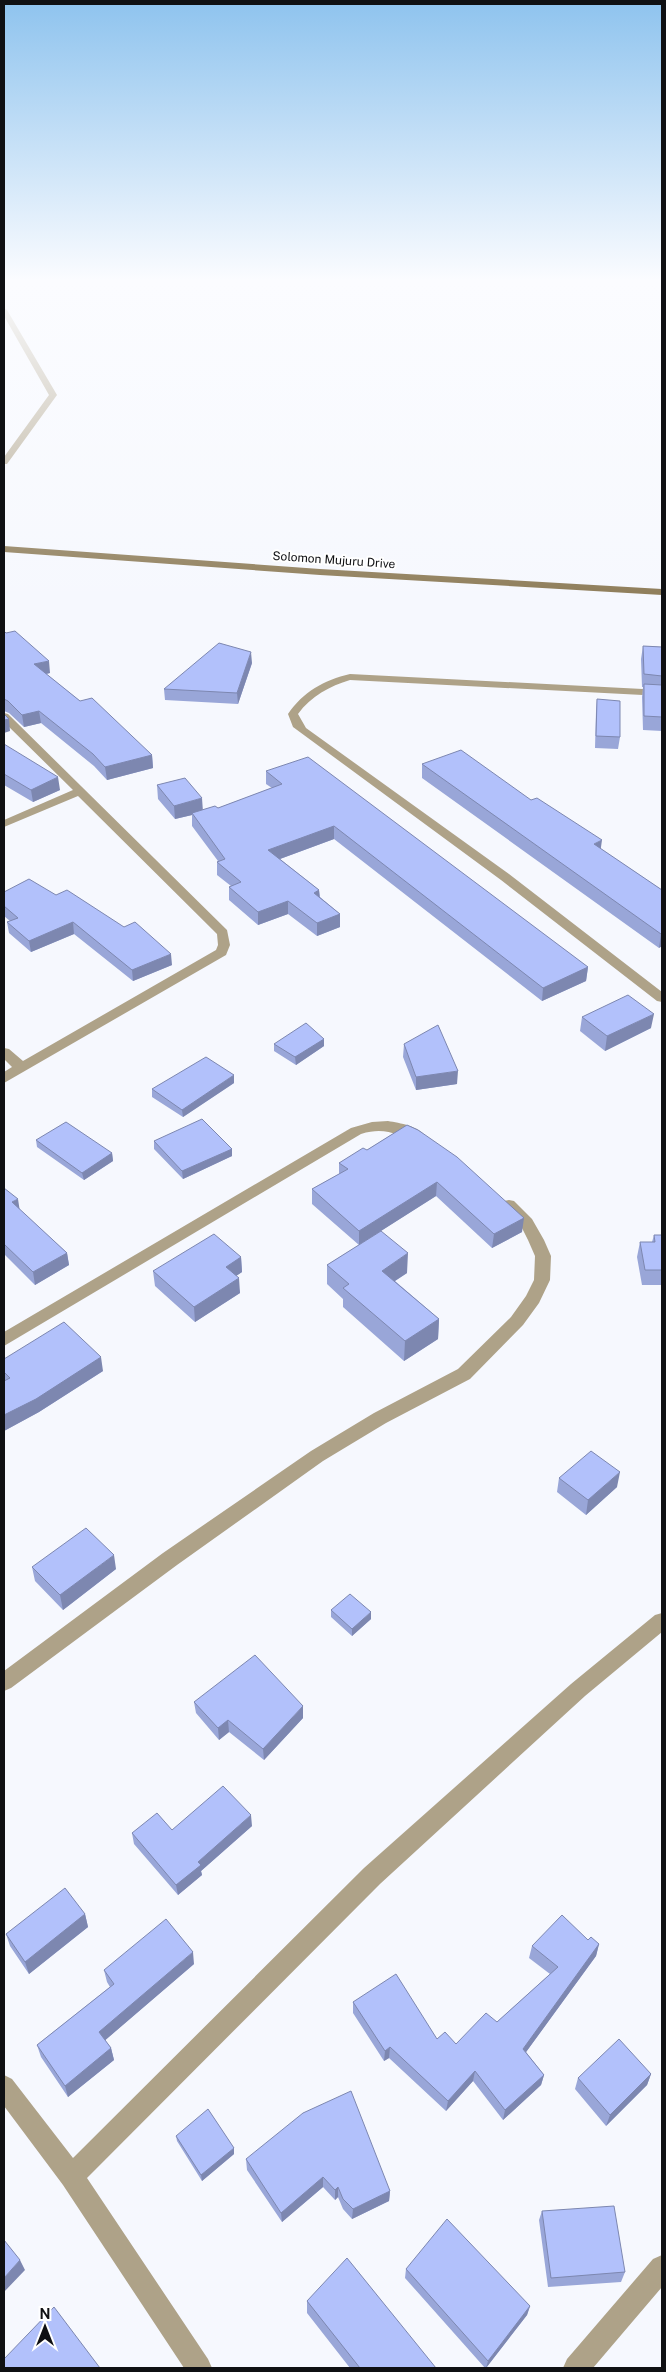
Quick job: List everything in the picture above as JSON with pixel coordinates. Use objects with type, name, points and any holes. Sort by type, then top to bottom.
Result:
[{"type":"street","points":[[4,462],[52,395],[48,389]]},
{"type":"street","name":"Solomon Mujuru Drive","points":[[4,549],[320,572],[662,592]]},
{"type":"street","points":[[662,693],[350,677],[322,686],[296,709],[294,714],[297,725],[302,730],[505,877],[662,998]]},
{"type":"street","points":[[4,716],[223,934],[224,945],[221,952],[4,1078]]},
{"type":"street","points":[[4,824],[81,791]]},
{"type":"street","points":[[4,1052],[22,1068]]},
{"type":"street","points":[[4,1340],[361,1129],[381,1125],[392,1126],[417,1135],[433,1146]]},
{"type":"street","points":[[4,1682],[170,1559],[317,1456],[380,1418],[464,1374],[494,1345],[517,1321],[533,1299],[542,1280],[544,1267],[536,1240],[527,1223],[498,1196]]},
{"type":"street","points":[[72,2176],[372,1876],[578,1690],[662,1621]]},
{"type":"street","points":[[4,2087],[72,2176],[199,2368]]},
{"type":"street","points":[[576,2368],[662,2268]]},
{"type":"building","points":[[4,631],[6,633],[15,631],[49,661],[34,664],[80,701],[92,698],[152,755],[105,767],[93,754],[39,711],[22,715],[4,699]]},
{"type":"building","points":[[219,643],[251,652],[237,693],[164,689]]},
{"type":"building","points":[[643,646],[662,647],[662,676],[644,674]]},
{"type":"building","points":[[644,684],[662,685],[662,717],[644,716]]},
{"type":"building","points":[[597,699],[620,701],[620,737],[596,736]]},
{"type":"building","points":[[4,744],[58,777],[31,790],[4,774]]},
{"type":"building","points":[[461,750],[531,800],[537,798],[602,840],[594,844],[662,890],[662,933],[422,764]]},
{"type":"building","points":[[308,757],[588,967],[543,988],[334,826],[268,850],[319,890],[314,893],[340,914],[317,923],[288,901],[258,912],[229,887],[241,882],[217,862],[225,859],[192,813],[215,806],[218,808],[282,784],[266,771]]},
{"type":"building","points":[[185,778],[202,798],[174,806],[157,785]]},
{"type":"building","points":[[29,879],[56,895],[67,890],[124,927],[135,922],[171,954],[132,970],[73,922],[29,941],[7,922],[18,918],[4,906],[4,892]]},
{"type":"building","points":[[628,995],[654,1014],[607,1036],[582,1017]]},
{"type":"building","points":[[306,1023],[324,1039],[295,1057],[274,1044]]},
{"type":"building","points":[[438,1025],[458,1071],[416,1077],[404,1044]]},
{"type":"building","points":[[206,1057],[234,1075],[182,1110],[152,1089]]},
{"type":"building","points":[[202,1119],[232,1149],[182,1171],[154,1141]]},
{"type":"building","points":[[66,1122],[112,1153],[82,1173],[36,1140]]},
{"type":"building","points":[[407,1125],[418,1130],[457,1157],[524,1218],[494,1234],[437,1182],[359,1231],[312,1189],[348,1169],[339,1163],[363,1148],[367,1150]]},
{"type":"building","points":[[4,1188],[18,1199],[12,1202],[67,1253],[33,1272],[4,1244]]},
{"type":"building","points":[[381,1231],[408,1253],[382,1271],[439,1319],[405,1341],[343,1288],[349,1284],[327,1265]]},
{"type":"building","points":[[214,1234],[241,1257],[226,1267],[239,1278],[194,1307],[153,1271]]},
{"type":"building","points":[[654,1235],[662,1235],[662,1270],[645,1270],[640,1242],[655,1242]]},
{"type":"building","points":[[64,1322],[101,1357],[36,1399],[4,1415],[4,1381],[10,1378],[4,1372],[4,1359]]},
{"type":"building","points":[[591,1451],[620,1472],[588,1500],[559,1478]]},
{"type":"building","points":[[86,1528],[114,1555],[60,1595],[32,1567]]},
{"type":"building","points":[[350,1594],[371,1612],[352,1629],[331,1610]]},
{"type":"building","points":[[255,1655],[303,1706],[263,1749],[228,1720],[218,1728],[194,1702]]},
{"type":"building","points":[[223,1786],[251,1815],[198,1862],[201,1865],[176,1885],[132,1833],[157,1813],[172,1830]]},
{"type":"building","points":[[65,1888],[85,1914],[25,1962],[6,1934]]},
{"type":"building","points":[[562,1915],[588,1940],[591,1937],[599,1944],[523,2049],[544,2075],[505,2110],[475,2071],[448,2101],[390,2047],[385,2051],[353,2002],[396,1974],[437,2039],[445,2032],[456,2044],[486,2013],[497,2022],[558,1967],[532,1946]]},
{"type":"building","points":[[166,1919],[193,1952],[99,2032],[111,2048],[65,2086],[37,2045],[114,1984],[104,1970]]},
{"type":"building","points":[[619,2039],[651,2074],[610,2115],[578,2078]]},
{"type":"building","points":[[351,2091],[390,2191],[353,2209],[343,2199],[338,2187],[335,2190],[323,2177],[281,2213],[246,2159],[303,2113]]},
{"type":"building","points":[[208,2109],[234,2148],[201,2175],[176,2136]]},
{"type":"building","points":[[614,2206],[625,2272],[551,2278],[542,2211]]},
{"type":"building","points":[[447,2219],[530,2306],[488,2361],[406,2269]]},
{"type":"building","points":[[4,2240],[20,2260],[4,2278]]},
{"type":"building","points":[[347,2258],[436,2368],[360,2368],[307,2301]]},
{"type":"building","points":[[54,2307],[100,2368],[4,2368],[4,2359]]}]
